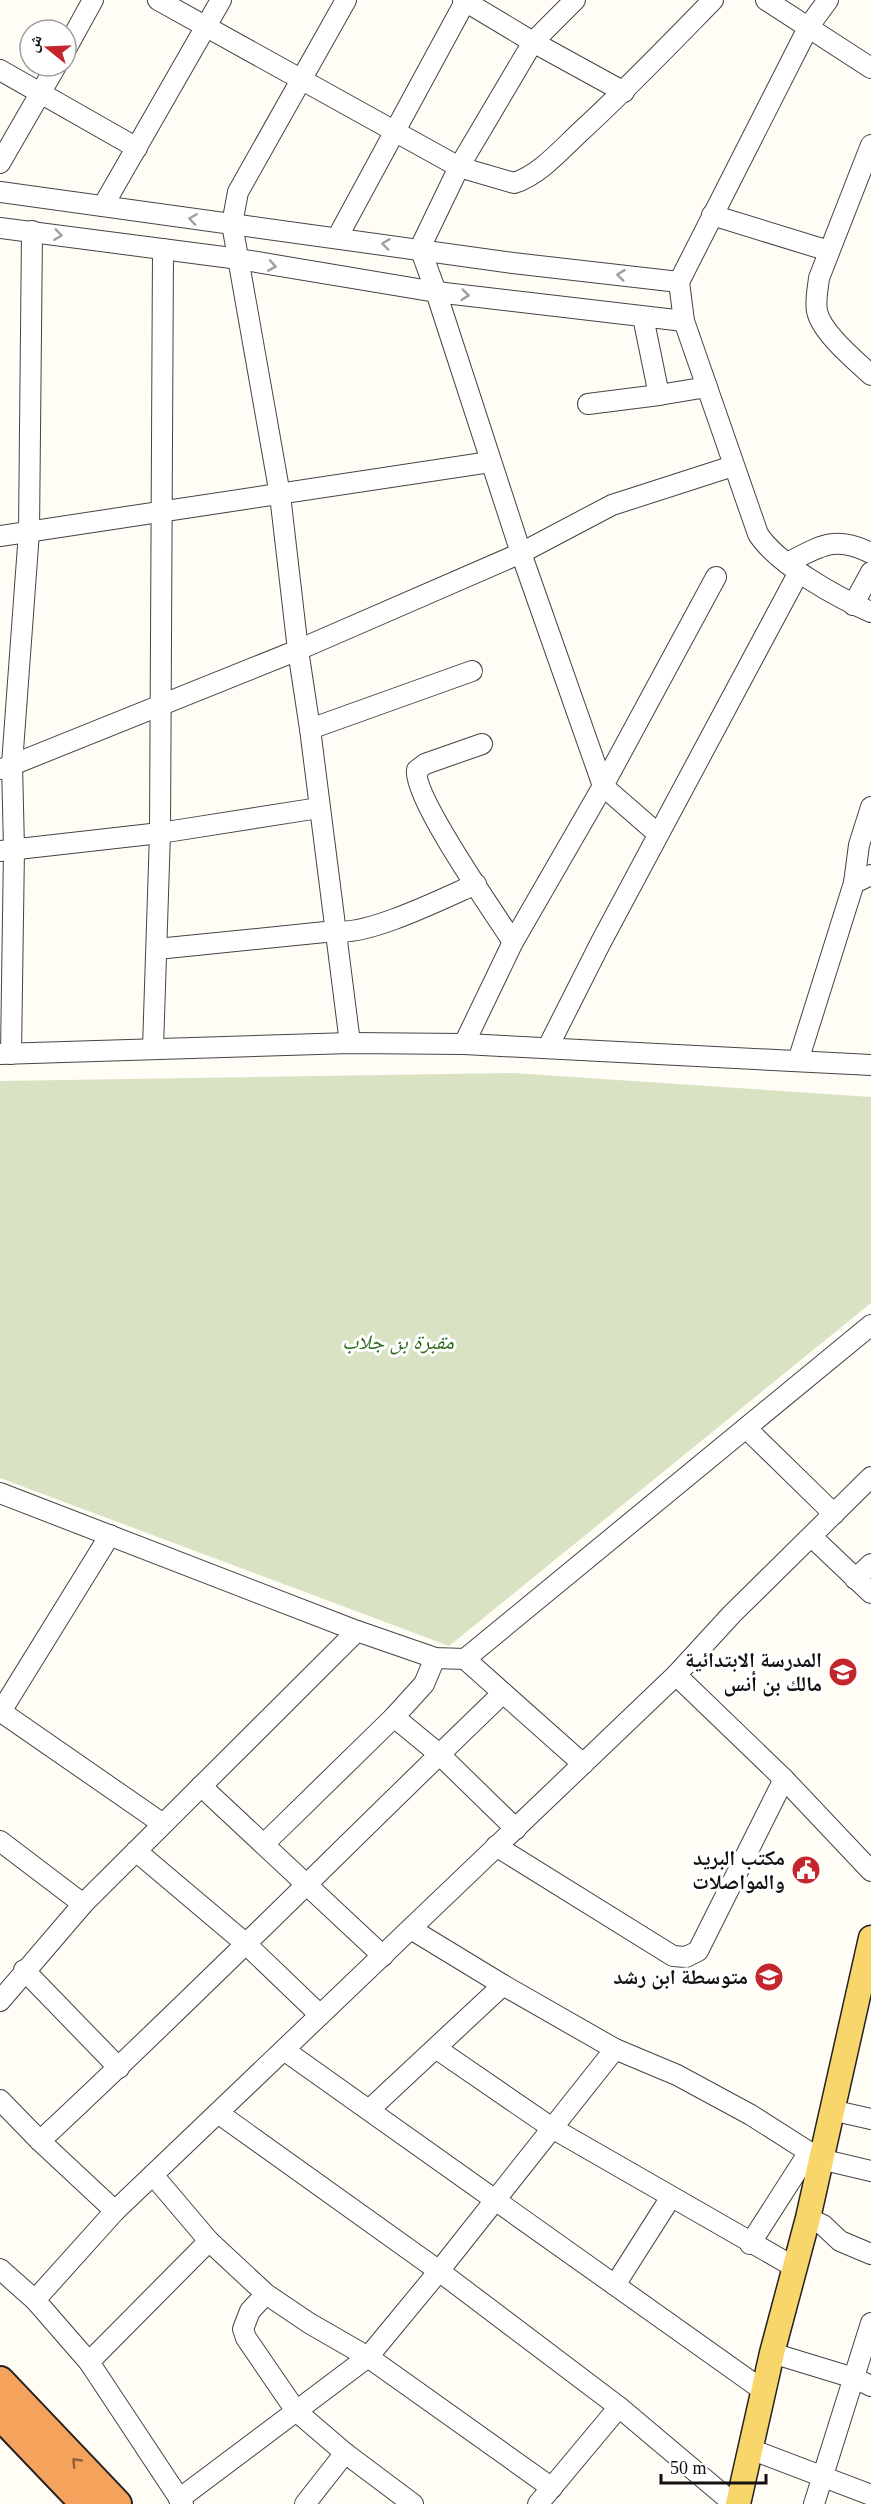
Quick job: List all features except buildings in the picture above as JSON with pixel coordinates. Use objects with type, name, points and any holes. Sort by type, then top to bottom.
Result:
[{"type":"highway","points":[[0,2381],[117,2504]]},
{"type":"highway","points":[[0,2415],[85,2504]]},
{"type":"main road","points":[[736,2504],[772,2353],[806,2227],[814,2155],[831,2110],[868,1963],[871,1938]]},
{"type":"street","points":[[78,27],[93,0]]},
{"type":"street","points":[[158,0],[459,167],[506,182],[523,180],[549,161],[624,92],[713,0]]},
{"type":"street","points":[[103,206],[221,0]]},
{"type":"street","points":[[346,0],[238,192],[232,225],[280,495],[350,1043]]},
{"type":"street","points":[[337,238],[396,134],[465,0],[533,42],[624,92]]},
{"type":"street","points":[[575,0],[533,42],[459,167],[420,248],[490,462],[603,786],[658,834]]},
{"type":"street","points":[[766,0],[871,68]]},
{"type":"street","points":[[828,0],[809,26],[679,282],[684,321],[758,534],[767,546],[793,568],[862,608],[871,572]]},
{"type":"street","points":[[0,70],[136,148]]},
{"type":"street","points":[[0,163],[50,78]]},
{"type":"street","points":[[871,145],[819,278],[817,312],[837,341],[871,375]]},
{"type":"street","points":[[0,192],[232,225],[679,282]]},
{"type":"street","points":[[712,215],[829,251]]},
{"type":"street","points":[[0,228],[239,260],[436,292],[684,321]]},
{"type":"street","points":[[32,231],[29,532],[6,767],[6,1054],[350,1043],[464,1044],[871,1065]]},
{"type":"street","points":[[153,1048],[160,833],[163,249]]},
{"type":"street","points":[[643,316],[658,394]]},
{"type":"street","points":[[588,404],[707,387]]},
{"type":"street","points":[[0,536],[490,462]]},
{"type":"street","points":[[6,767],[298,650],[521,553],[612,505],[733,466]]},
{"type":"street","points":[[548,1047],[793,568],[831,543],[849,544],[870,551]]},
{"type":"street","points":[[464,1044],[513,942],[603,786],[716,577]]},
{"type":"street","points":[[310,729],[472,671]]},
{"type":"street","points":[[482,744],[425,764],[417,770],[416,774],[431,811],[513,942]]},
{"type":"street","points":[[798,1061],[863,879],[859,845],[871,807]]},
{"type":"street","points":[[7,850],[160,833],[319,808]]},
{"type":"street","points":[[157,949],[335,931],[346,933],[409,913],[476,884]]},
{"type":"street","points":[[465,1659],[871,1325]]},
{"type":"street","points":[[746,1428],[834,1514]]},
{"type":"street","points":[[35,2300],[115,2211],[676,1675],[732,1614],[812,1538],[871,1477]]},
{"type":"street","points":[[3,1500],[110,1535],[357,1631],[435,1658],[465,1659],[583,1764]]},
{"type":"street","points":[[110,1535],[0,1712],[163,1824]]},
{"type":"street","points":[[812,1538],[871,1593]]},
{"type":"street","points":[[855,1579],[871,1564]]},
{"type":"street","points":[[0,2001],[24,1970],[83,1904],[357,1631]]},
{"type":"street","points":[[264,1844],[394,1717],[424,1684],[435,1658]]},
{"type":"street","points":[[676,1675],[784,1779],[871,1871]]},
{"type":"street","points":[[40,2142],[119,2068],[503,1693]]},
{"type":"street","points":[[394,1717],[439,1754],[516,1829]]},
{"type":"street","points":[[496,1846],[673,1956],[686,1957],[698,1951],[784,1779]]},
{"type":"street","points":[[201,1786],[382,1956]]},
{"type":"street","points":[[0,1841],[83,1904]]},
{"type":"street","points":[[136,1851],[245,1943],[320,2015]]},
{"type":"street","points":[[411,1929],[615,2049],[677,2075],[751,2115],[814,2155],[871,2171]]},
{"type":"street","points":[[24,1970],[119,2068]]},
{"type":"street","points":[[369,2110],[503,1985]]},
{"type":"street","points":[[437,2049],[552,2128],[750,2244],[796,2268]]},
{"type":"street","points":[[0,2269],[35,2300],[89,2362],[181,2501],[368,2357],[440,2271],[494,2199],[615,2049]]},
{"type":"street","points":[[284,2050],[764,2391]]},
{"type":"street","points":[[0,2100],[40,2142],[115,2211]]},
{"type":"street","points":[[831,2110],[871,2119]]},
{"type":"street","points":[[218,2113],[440,2271],[619,2407],[736,2504]]},
{"type":"street","points":[[750,2244],[814,2155]]},
{"type":"street","points":[[153,2175],[209,2241],[266,2294],[309,2323],[368,2357],[552,2488]]},
{"type":"street","points":[[615,2285],[671,2197]]},
{"type":"street","points":[[806,2227],[818,2241],[840,2241],[871,2254]]},
{"type":"street","points":[[89,2362],[209,2241]]},
{"type":"street","points":[[266,2294],[244,2320],[243,2329],[246,2338],[296,2411],[345,2453],[411,2503]]},
{"type":"street","points":[[814,2504],[862,2382],[871,2323]]},
{"type":"street","points":[[772,2353],[862,2382]]},
{"type":"street","points":[[538,2504],[619,2407]]},
{"type":"street","points":[[750,2449],[871,2495]]},
{"type":"street","points":[[305,2504],[345,2453]]},
{"type":"green space","name":"مقبرة بن جلاب","points":[[513,1073],[871,1097],[871,1303],[449,1646],[0,1478],[0,1081]]},
{"type":"place","name":"المدرسة الابتدائية مالك بن أنس","points":[[843,1672]]},
{"type":"place","name":"مكتب البريد والمواصلات","points":[[806,1870]]},
{"type":"place","name":"متوسطة ابن رشد","points":[[769,1977]]}]
